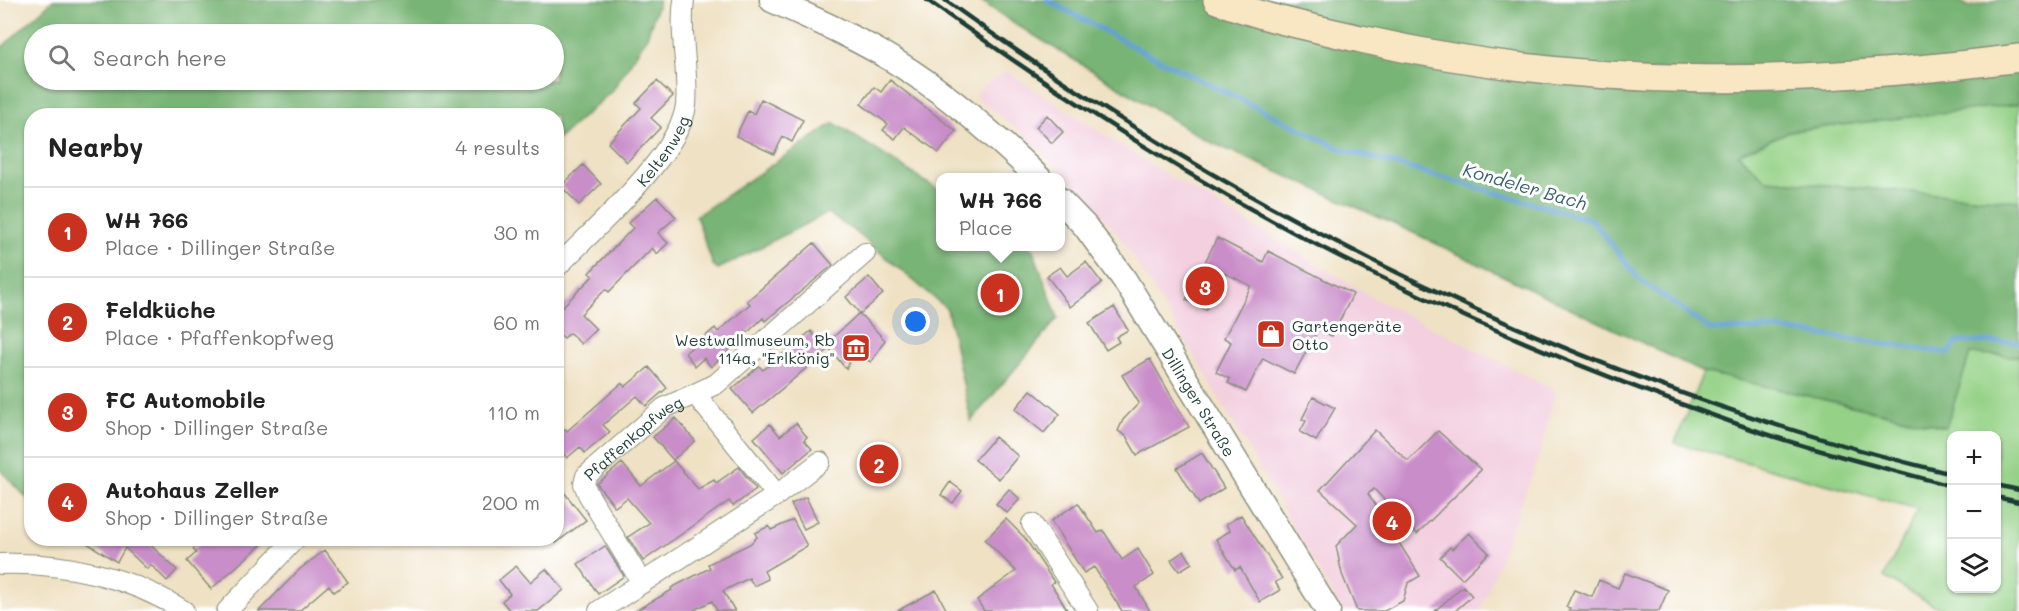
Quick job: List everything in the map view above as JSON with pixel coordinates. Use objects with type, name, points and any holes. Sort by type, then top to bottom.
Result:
[{"type":"main road","points":[[1217,0],[1296,25],[1404,49],[1489,65],[1574,75],[1668,80],[1769,80],[1886,73],[2019,58]]},
{"type":"street","name":"Keltenweg","points":[[564,260],[628,194],[667,149],[679,127],[686,107],[684,0]]},
{"type":"street","points":[[772,0],[896,62],[942,94],[998,139],[1035,173]]},
{"type":"street","name":"Dillinger Straße","points":[[1065,205],[1085,226],[1130,289],[1328,611]]},
{"type":"street","name":"Pfaffenkopfweg","points":[[642,583],[588,494],[584,484],[586,476],[664,408],[716,384],[865,253]]},
{"type":"street","name":"Pfaffenkopfweg","points":[[696,394],[777,495]]},
{"type":"street","points":[[599,611],[777,495],[820,462]]},
{"type":"street","points":[[1032,524],[1088,611]]},
{"type":"street","points":[[227,611],[288,546]]},
{"type":"street","points":[[0,564],[44,565],[100,575],[130,584],[184,611]]},
{"type":"shaded area","points":[[1006,71],[1148,163],[1375,299],[1555,390],[1542,449],[1480,611],[1342,611],[1199,364],[1121,238],[1065,173],[1026,137],[975,96],[983,86]]},
{"type":"green space","points":[[53,0],[659,0],[647,37],[613,90],[564,134],[564,108],[24,108],[24,495],[0,470],[0,49],[24,27],[24,90],[564,90],[564,24],[27,24]]},
{"type":"green space","points":[[980,0],[1957,0],[1970,7],[1997,0],[2019,0],[2019,104],[1790,131],[1738,154],[1766,180],[2019,201],[2019,356],[1970,354],[1946,427],[1703,372],[1416,234],[1206,140],[1012,22]]},
{"type":"green space","points":[[2019,103],[2019,201],[1766,180],[1737,153],[1790,131]]},
{"type":"green space","points":[[834,123],[936,188],[936,251],[1033,251],[1058,318],[971,421],[947,309],[857,233],[827,213],[718,269],[713,265],[696,216]]},
{"type":"green space","points":[[1970,353],[2019,356],[2019,611],[1944,611],[1884,577],[1918,509],[1675,443],[1703,372],[1945,427]]},
{"type":"building","points":[[890,80],[956,131],[939,153],[904,127],[895,139],[883,130],[888,124],[861,104],[874,87],[881,92]]},
{"type":"building","points":[[657,81],[673,96],[651,118],[661,127],[627,162],[608,143],[641,108],[636,103]]},
{"type":"building","points":[[761,99],[803,120],[792,142],[783,137],[774,154],[736,136],[748,111],[754,114]]},
{"type":"building","points":[[1047,115],[1063,132],[1052,143],[1036,127]]},
{"type":"building","points":[[583,165],[601,184],[579,205],[564,189],[564,183]]},
{"type":"building","points":[[657,197],[676,217],[658,233],[668,243],[657,254],[652,248],[609,292],[606,289],[581,314],[596,329],[581,344],[570,333],[564,338],[564,305],[593,276],[589,273],[633,228],[628,223]]},
{"type":"building","points":[[1217,238],[1263,262],[1268,251],[1353,294],[1332,336],[1318,329],[1294,374],[1263,358],[1246,392],[1228,383],[1230,379],[1216,372],[1231,342],[1224,338],[1251,286],[1225,273],[1206,310],[1186,300]]},
{"type":"building","points":[[814,243],[833,265],[765,321],[763,318],[711,367],[704,358],[695,366],[685,353],[715,328],[718,332],[750,304],[747,301]]},
{"type":"building","points":[[1086,262],[1102,283],[1070,307],[1047,276],[1060,267],[1067,276]]},
{"type":"building","points":[[869,277],[883,294],[860,314],[846,297]]},
{"type":"building","points":[[991,282],[1013,286],[1008,312],[986,308]]},
{"type":"building","points":[[1114,307],[1128,330],[1116,337],[1119,342],[1106,350],[1089,323]]},
{"type":"building","name":"Westwallmuseum, Rb 114a, \"Erlkönig\"","points":[[859,313],[885,340],[871,362],[865,359],[850,361],[846,369],[826,344]]},
{"type":"building","points":[[811,331],[827,351],[753,413],[732,389],[759,366],[763,370]]},
{"type":"building","points":[[1150,359],[1189,427],[1137,455],[1126,436],[1118,431],[1123,420],[1139,403],[1122,375]]},
{"type":"building","points":[[649,367],[667,388],[646,406],[637,396],[603,425],[610,432],[585,453],[580,447],[567,458],[564,454],[564,430],[567,431],[622,383],[625,387]]},
{"type":"building","points":[[1031,390],[1060,414],[1044,433],[1015,409]]},
{"type":"building","points":[[1313,397],[1335,408],[1316,441],[1300,432],[1306,421],[1302,419]]},
{"type":"building","points":[[676,418],[695,441],[673,460],[653,437]]},
{"type":"building","points":[[796,423],[807,437],[804,440],[812,449],[783,473],[754,438],[770,424],[780,436]]},
{"type":"building","points":[[1375,430],[1408,461],[1438,431],[1481,470],[1417,534],[1374,489],[1368,494],[1420,576],[1408,583],[1403,601],[1384,611],[1357,611],[1342,574],[1336,546],[1357,524],[1320,490]]},
{"type":"building","points":[[995,437],[1018,456],[999,479],[975,460]]},
{"type":"building","points":[[1202,453],[1224,488],[1199,504],[1177,468]]},
{"type":"building","points":[[674,461],[698,489],[714,480],[716,483],[739,467],[756,489],[733,506],[729,501],[643,561],[628,537],[649,523],[627,498],[615,507],[597,484],[622,463],[641,486]]},
{"type":"building","points":[[950,482],[962,491],[953,503],[941,495]]},
{"type":"building","points":[[1009,489],[1020,499],[1007,513],[996,504]]},
{"type":"building","points":[[564,492],[586,520],[564,537]]},
{"type":"building","points":[[806,497],[818,522],[804,529],[791,504]]},
{"type":"building","points":[[1078,503],[1098,533],[1103,530],[1122,560],[1138,549],[1154,575],[1136,587],[1150,611],[1122,611],[1094,567],[1084,573],[1051,521]]},
{"type":"building","points":[[1241,515],[1282,579],[1275,582],[1280,590],[1260,602],[1240,567],[1235,570],[1216,539],[1230,531],[1226,524]]},
{"type":"building","points":[[1006,519],[1025,538],[1054,582],[1051,584],[1068,611],[984,611],[977,600],[1016,571],[985,540]]},
{"type":"building","points":[[793,520],[807,546],[764,571],[768,579],[754,586],[749,578],[723,591],[735,611],[717,611],[712,601],[692,611],[635,611],[672,590],[671,588],[710,568],[708,564],[750,544],[757,537],[755,533],[769,526],[771,530]]},
{"type":"building","points":[[1469,533],[1489,553],[1462,579],[1440,557]]},
{"type":"building","points":[[92,546],[152,546],[177,570],[167,581],[151,565],[147,569],[125,548],[117,562]]},
{"type":"building","points":[[196,546],[260,546],[211,589],[187,561],[196,553],[193,549]]},
{"type":"building","points":[[605,546],[624,576],[598,594],[578,564]]},
{"type":"building","points":[[325,550],[348,582],[334,592],[329,585],[299,611],[259,611],[300,569]]},
{"type":"building","points":[[1184,551],[1192,563],[1179,571],[1171,560]]},
{"type":"building","points":[[516,566],[530,582],[546,569],[564,590],[538,611],[510,611],[502,601],[510,594],[499,580]]},
{"type":"building","points":[[1625,573],[1668,590],[1659,611],[1569,611],[1570,608],[1566,607],[1574,590],[1592,597],[1599,580],[1618,588]]},
{"type":"building","points":[[1463,586],[1472,596],[1455,611],[1435,611]]},
{"type":"building","points":[[936,590],[947,611],[897,611]]},
{"type":"waterway","name":"Kondeler Bach","points":[[1047,0],[1140,50],[1341,149],[1592,220],[1639,279],[1711,330],[1778,329],[1949,353],[1957,342],[2019,342]]},
{"type":"railway","points":[[927,0],[1052,87],[1180,168],[1246,207],[1382,278],[1522,342],[1665,398],[1790,442],[1948,485]]},
{"type":"railway","points":[[945,0],[1060,80],[1179,154],[1300,223],[1425,286],[1553,343],[1684,394],[1817,437],[1947,473]]},
{"type":"railway","points":[[2001,486],[2019,490]]},
{"type":"railway","points":[[2001,498],[2019,502]]},
{"type":"place","name":"FC Automobile","points":[[1205,286]]},
{"type":"place","name":"WH 766","points":[[1000,293]]},
{"type":"place","name":"Gartengeräte Otto","points":[[1271,334]]},
{"type":"place","name":"Westwallmuseum, Rb 114a, \"Erlkönig\"","points":[[856,348]]},
{"type":"place","name":"Feldküche","points":[[879,464]]},
{"type":"place","name":"Autohaus Zeller","points":[[1392,521]]}]
